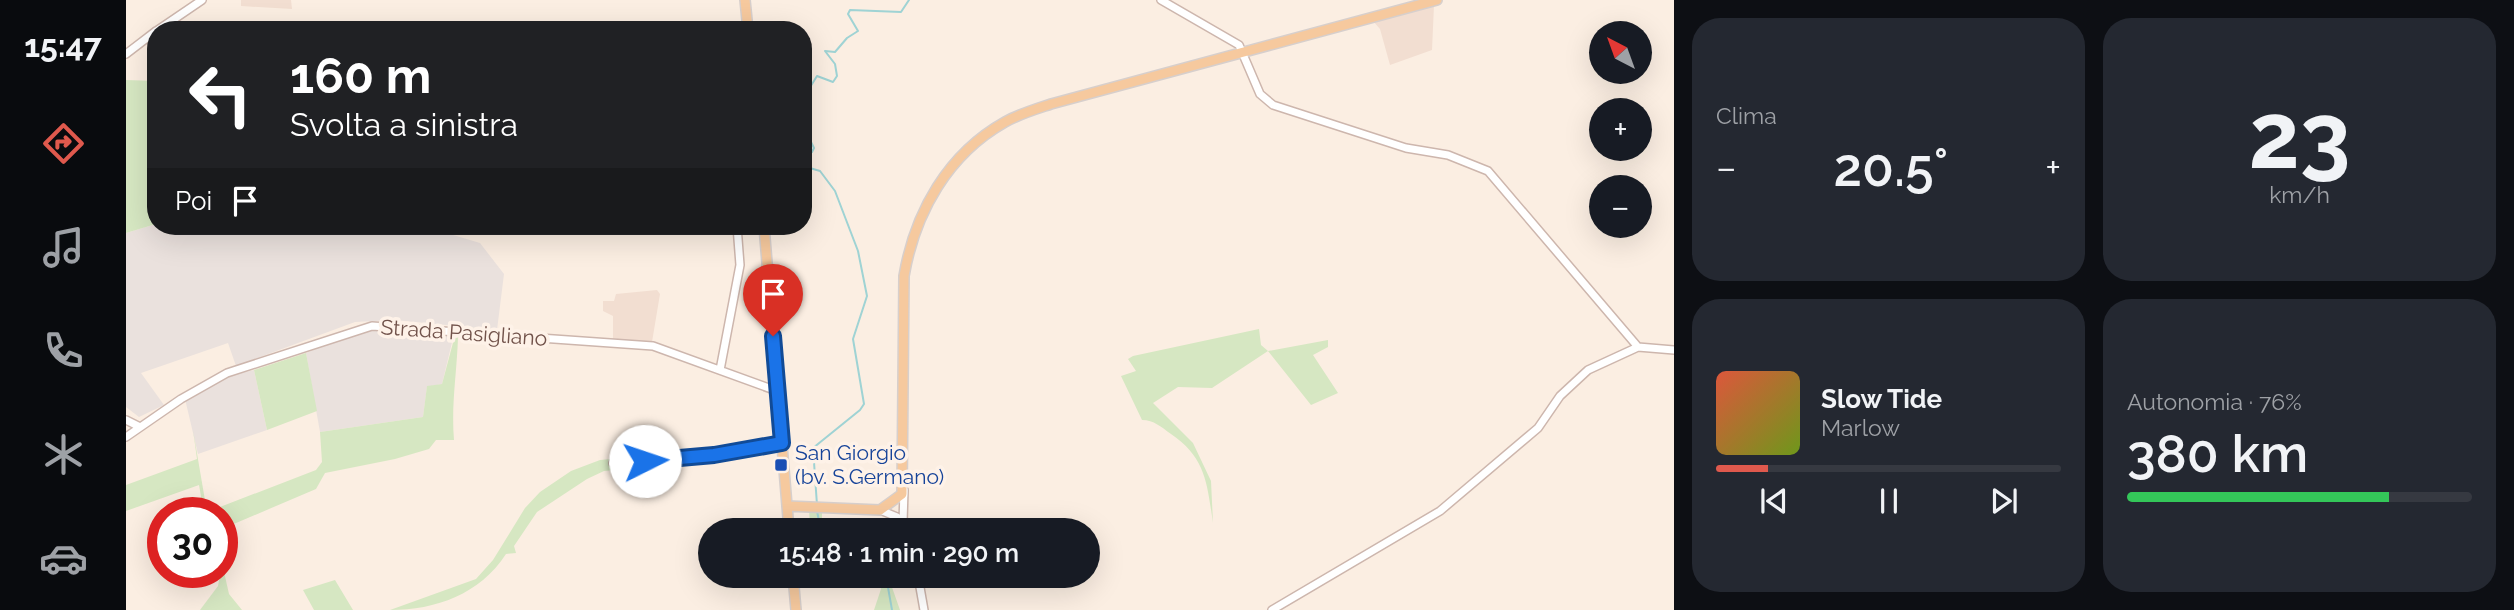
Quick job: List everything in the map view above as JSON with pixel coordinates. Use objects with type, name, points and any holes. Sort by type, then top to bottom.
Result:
[{"type":"main road","points":[[745,0],[747,21]]},
{"type":"main road","points":[[788,506],[880,510],[900,497],[904,490],[904,276],[920,218],[947,172],[986,134],[1008,120],[1051,104],[1437,0]]},
{"type":"main road","points":[[765,235],[788,518]]},
{"type":"main road","points":[[794,588],[796,610]]},
{"type":"street","points":[[172,21],[202,0]]},
{"type":"street","points":[[1161,0],[1239,45],[1260,94],[1273,105],[1406,148],[1448,155],[1488,171],[1566,258],[1638,347]]},
{"type":"street","points":[[126,54],[147,38]]},
{"type":"street","points":[[720,370],[740,265],[738,235]]},
{"type":"street","name":"Strada Pasigliano","points":[[126,437],[197,389],[227,373],[372,326],[641,344],[668,350],[777,391]]},
{"type":"street","points":[[1272,610],[1440,511],[1538,428],[1560,397],[1580,376],[1638,347],[1674,350]]},
{"type":"street","points":[[126,420],[140,426]]},
{"type":"street","points":[[613,463],[714,455],[782,443]]},
{"type":"street","points":[[903,518],[904,490]]},
{"type":"street","points":[[880,510],[897,518]]},
{"type":"street","points":[[920,588],[924,610]]},
{"type":"shaded area","points":[[241,0],[291,0],[292,9],[241,6]]},
{"type":"shaded area","points":[[1434,5],[1432,50],[1390,65],[1380,29],[1373,21]]},
{"type":"shaded area","points":[[147,227],[147,235],[453,235],[480,243],[504,274],[497,330],[395,320],[355,322],[236,366],[228,343],[141,373],[164,405],[139,417],[126,407],[126,233]]},
{"type":"shaded area","points":[[657,290],[660,294],[652,342],[613,339],[613,316],[603,311],[603,301],[614,301],[616,294]]},
{"type":"shaded area","points":[[378,329],[454,334],[442,384],[427,387],[423,417],[320,432],[306,353],[358,332]]},
{"type":"shaded area","points":[[254,370],[267,430],[198,454],[185,399],[229,376]]},
{"type":"green space","points":[[126,80],[147,81],[147,227],[126,233]]},
{"type":"green space","points":[[1259,329],[1261,345],[1268,351],[1212,388],[1178,387],[1153,403],[1193,443],[1211,481],[1213,523],[1206,484],[1198,462],[1183,443],[1171,434],[1154,423],[1142,420],[1121,376],[1136,371],[1128,359],[1133,356]]},
{"type":"green space","points":[[458,337],[454,440],[436,440],[429,449],[325,473],[316,489],[238,522],[238,500],[316,470],[322,462],[320,432],[423,417],[427,386],[442,384],[454,339]]},
{"type":"green space","points":[[1328,340],[1328,347],[1313,355],[1338,393],[1311,405],[1268,351]]},
{"type":"green space","points":[[306,353],[317,411],[267,430],[254,370]]},
{"type":"green space","points":[[193,430],[204,497],[201,497],[199,485],[165,497],[147,497],[147,504],[126,511],[126,485],[197,459]]},
{"type":"green space","points":[[664,457],[660,466],[604,471],[537,512],[514,546],[516,553],[506,554],[483,580],[470,589],[440,603],[390,610],[476,579],[493,560],[525,508],[540,492],[571,471],[600,460]]},
{"type":"green space","points":[[809,510],[822,512],[822,518],[810,518]]},
{"type":"green space","points":[[335,580],[353,610],[314,610],[303,590]]},
{"type":"green space","points":[[216,588],[228,588],[229,594],[242,610],[200,610]]},
{"type":"green space","points":[[892,588],[900,610],[874,610],[881,589]]},
{"type":"waterway","points":[[812,84],[817,76],[833,82],[837,76],[835,64],[825,51],[835,52],[847,38],[858,31],[848,14],[850,10],[901,12],[909,0]]},
{"type":"waterway","points":[[812,144],[812,152]]},
{"type":"waterway","points":[[812,169],[820,171],[835,191],[858,251],[867,296],[853,339],[864,404],[813,448],[817,505]]},
{"type":"waterway","points":[[817,511],[818,518]]},
{"type":"waterway","points":[[888,588],[892,610]]},
{"type":"place","name":"San Giorgio (bv. S.Germano)","points":[[781,465]]},
{"type":"route","points":[[645,461],[714,455],[782,443],[773,336]]}]
